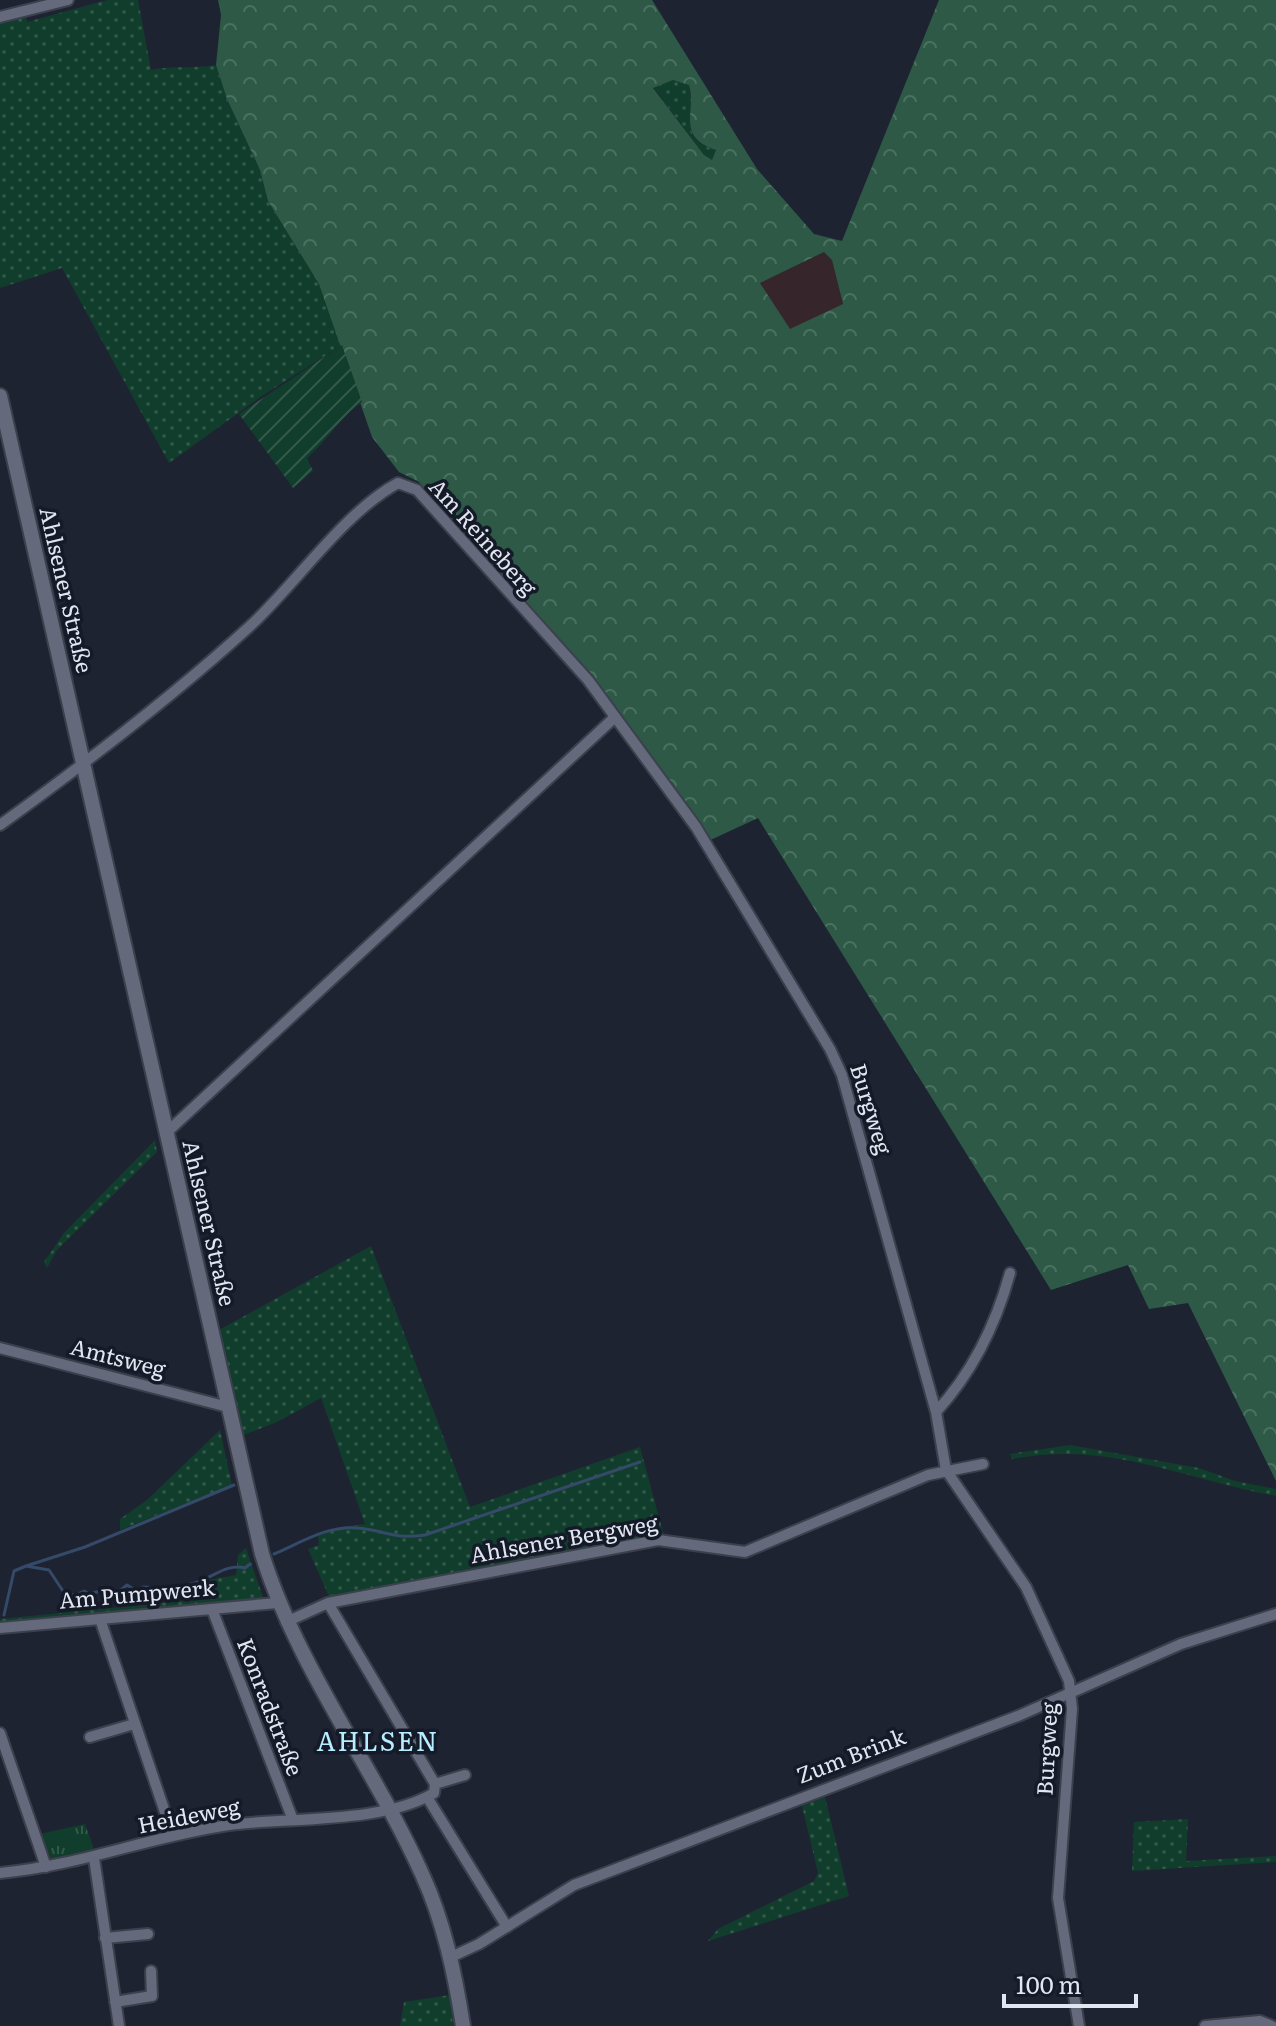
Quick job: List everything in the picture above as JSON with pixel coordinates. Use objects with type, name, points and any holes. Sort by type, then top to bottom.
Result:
[{"type":"main road","name":"Ahlsener Straße","points":[[0,396],[262,1554],[286,1622],[422,1874],[451,1957],[463,2026]]},
{"type":"street","points":[[0,17],[68,0]]},
{"type":"street","name":"Am Reineberg","points":[[83,765],[249,627],[365,506],[398,483],[417,490],[588,680],[696,827],[703,845]]},
{"type":"street","points":[[166,1133],[615,717]]},
{"type":"street","points":[[0,825],[83,765]]},
{"type":"street","name":"Burgweg","points":[[703,845],[830,1049],[842,1075],[936,1412],[946,1470],[1026,1587],[1065,1670],[1070,1692],[1058,1881],[1079,2026]]},
{"type":"street","points":[[936,1412],[952,1395],[997,1319],[1010,1273]]},
{"type":"street","name":"Amtsweg","points":[[0,1348],[228,1407]]},
{"type":"street","name":"Ahlsener Bergweg","points":[[286,1622],[328,1603],[658,1540],[745,1552],[946,1470],[983,1464]]},
{"type":"street","name":"Am Pumpwerk","points":[[0,1628],[277,1603]]},
{"type":"street","points":[[328,1603],[435,1784],[434,1793],[427,1797],[507,1927]]},
{"type":"street","name":"Konradstraße","points":[[212,1609],[293,1820]]},
{"type":"street","name":"Zum Brink","points":[[451,1957],[574,1885],[1070,1692],[1181,1644],[1276,1614]]},
{"type":"street","points":[[100,1619],[173,1836]]},
{"type":"street","points":[[90,1737],[134,1724]]},
{"type":"street","points":[[0,1733],[46,1867]]},
{"type":"street","points":[[435,1784],[465,1775]]},
{"type":"street","name":"Heideweg","points":[[0,1873],[94,1858],[173,1836],[228,1825],[388,1808],[427,1797]]},
{"type":"street","points":[[94,1858],[119,2026]]},
{"type":"street","points":[[105,1938],[148,1934]]},
{"type":"street","points":[[115,2002],[152,1996],[151,1971]]},
{"type":"street","points":[[1205,2026],[1260,2021],[1272,2026]]},
{"type":"shaded area","points":[[824,252],[832,260],[843,304],[790,330],[760,283]]},
{"type":"green space","points":[[107,0],[138,0],[151,70],[216,65],[227,99],[260,170],[268,201],[319,284],[342,345],[262,396],[169,463],[62,268],[0,288],[0,20],[26,13],[27,22]]},
{"type":"green space","points":[[218,0],[652,0],[757,169],[814,234],[842,241],[939,0],[1276,0],[1276,1481],[1188,1303],[1149,1309],[1128,1265],[1051,1290],[758,818],[704,843],[697,826],[541,626],[419,482],[399,472],[372,437],[319,284],[268,201],[260,170],[227,99],[216,65],[221,15]],"holes":[[[673,80],[689,85],[692,130],[703,144],[716,150],[712,160],[704,155],[653,88]],[[824,252],[832,260],[843,304],[790,329],[760,283]]]},
{"type":"green space","points":[[673,80],[689,84],[692,131],[703,145],[716,150],[712,161],[704,155],[653,87]]},
{"type":"green space","points":[[342,345],[362,402],[307,458],[313,471],[293,488],[239,414]]},
{"type":"green space","points":[[155,1140],[157,1152],[57,1250],[47,1268],[44,1262],[64,1233]]},
{"type":"green space","points":[[371,1246],[470,1507],[640,1447],[664,1536],[330,1599],[308,1549],[319,1545],[318,1536],[342,1527],[365,1524],[321,1398],[277,1422],[241,1436],[219,1330]]},
{"type":"green space","points":[[220,1430],[232,1485],[120,1530],[120,1519],[147,1500]]},
{"type":"green space","points":[[1070,1445],[1199,1468],[1235,1481],[1276,1489],[1276,1496],[1113,1458],[1047,1454],[1012,1459],[1010,1454]]},
{"type":"green space","points":[[246,1548],[264,1600],[0,1625],[0,1619],[201,1599],[203,1581],[236,1575],[238,1555]]},
{"type":"green space","points":[[825,1797],[849,1896],[708,1941],[718,1929],[814,1881],[818,1873],[802,1806]]},
{"type":"green space","points":[[1188,1819],[1186,1861],[1276,1856],[1276,1862],[1132,1871],[1134,1822]]},
{"type":"green space","points":[[85,1824],[95,1852],[52,1860],[40,1834]]},
{"type":"green space","points":[[450,1995],[453,2026],[400,2026],[404,2002]]},
{"type":"waterway","points":[[274,1554],[335,1529],[367,1529],[397,1536],[425,1535],[640,1462]]},
{"type":"waterway","points":[[26,1566],[85,1547],[234,1485]]},
{"type":"waterway","points":[[4,1615],[14,1571],[26,1566],[49,1570],[65,1594],[76,1595],[84,1591],[90,1594],[100,1591],[117,1593],[127,1585],[138,1592],[143,1587],[185,1585],[250,1564]]},
{"type":"district","name":"AHLSEN","points":[[378,1742]]}]
